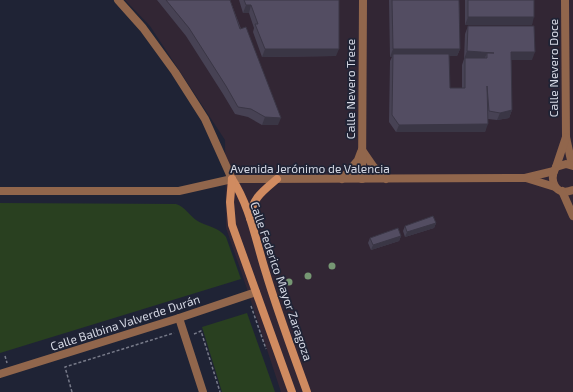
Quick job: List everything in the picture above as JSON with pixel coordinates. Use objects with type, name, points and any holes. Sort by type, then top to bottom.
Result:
[{"type":"main road","name":"Calle Federico Mayor Zaragoza","points":[[232,178],[238,188],[250,219],[276,305],[308,392]]},
{"type":"main road","name":"Calle Federico Mayor Zaragoza","points":[[232,178],[230,202],[232,225],[292,392]]},
{"type":"main road","points":[[250,219],[254,202],[262,192],[277,179]]},
{"type":"street","name":"Calle Federico Mayor Zaragoza","points":[[118,0],[143,28],[205,119],[232,178]]},
{"type":"street","name":"Calle Nevero Trece","points":[[362,179],[363,0]]},
{"type":"street","name":"Calle Nevero Doce","points":[[565,0],[566,136],[572,165]]},
{"type":"street","name":"Calle Nevero Doce","points":[[555,169],[566,136]]},
{"type":"street","points":[[342,179],[358,160],[362,150]]},
{"type":"street","points":[[362,150],[373,166],[386,179]]},
{"type":"street","name":"Avenida Jerónimo de Valencia","points":[[0,191],[179,191],[232,178],[525,178],[555,169],[561,165],[572,165]]},
{"type":"street","points":[[555,169],[553,180],[573,216]]},
{"type":"street","name":"Avenida Jerónimo de Valencia","points":[[525,178],[558,189]]},
{"type":"street","points":[[558,189],[566,192],[573,190]]},
{"type":"street","name":"Calle Balbina Valverde Durán","points":[[0,374],[179,318],[256,292]]},
{"type":"street","points":[[179,318],[203,392]]},
{"type":"path","points":[[72,392],[65,367],[177,332],[179,339],[201,331],[220,392]]},
{"type":"shaded area","points":[[125,0],[573,0],[573,392],[281,392],[226,228],[225,140],[150,26]]},
{"type":"green space","points":[[0,203],[176,204],[196,220],[223,233],[226,237],[241,279],[0,353]]},
{"type":"green space","points":[[247,313],[275,392],[222,392],[202,327]]},
{"type":"building","points":[[166,0],[230,0],[240,29],[246,27],[281,118],[265,117],[251,109],[238,107],[189,28]]},
{"type":"building","points":[[244,0],[339,0],[339,49],[265,49],[255,24],[258,24],[251,5],[246,5]]},
{"type":"building","points":[[392,0],[459,0],[460,49],[393,49]]},
{"type":"building","points":[[468,0],[534,0],[534,17],[468,17]]},
{"type":"building","points":[[468,26],[534,26],[535,52],[511,52],[512,110],[500,113],[489,111],[487,86],[488,124],[399,125],[392,115],[393,54],[449,54],[450,88],[465,88],[465,58],[487,58],[487,53],[494,53],[467,51]]},
{"type":"building","points":[[433,216],[436,223],[407,232],[405,226]]},
{"type":"building","points":[[398,228],[401,236],[373,245],[370,238]]}]
